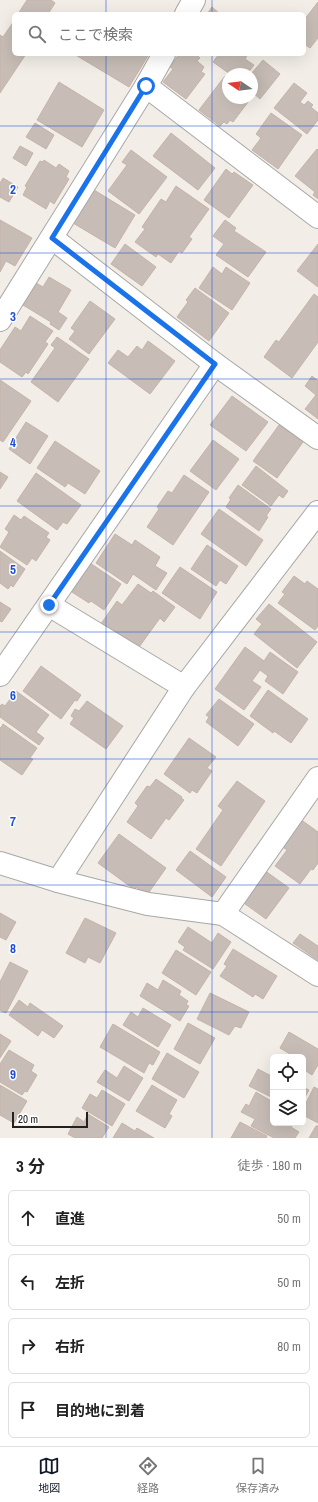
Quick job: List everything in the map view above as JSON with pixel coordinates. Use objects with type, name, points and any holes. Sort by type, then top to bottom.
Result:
[{"type":"street","points":[[187,12],[194,0]]},
{"type":"street","points":[[0,320],[146,86],[163,56]]},
{"type":"street","points":[[146,86],[318,217]]},
{"type":"street","points":[[52,238],[215,364],[318,438]]},
{"type":"street","points":[[0,675],[215,364]]},
{"type":"street","points":[[58,881],[184,687],[318,512]]},
{"type":"street","points":[[49,605],[184,687]]},
{"type":"street","points":[[222,914],[318,778]]},
{"type":"street","points":[[0,863],[58,881],[148,904],[222,914],[318,975]]},
{"type":"building","points":[[27,0],[51,0],[55,3],[49,12],[19,12]]},
{"type":"building","points":[[318,2],[318,38],[310,48],[306,45],[306,17]]},
{"type":"building","points":[[212,7],[218,12],[208,12]]},
{"type":"building","points":[[12,24],[12,56],[25,56],[0,93],[0,35],[3,37]]},
{"type":"building","points":[[77,56],[148,56],[129,87]]},
{"type":"building","points":[[178,56],[198,56],[200,58],[197,61],[204,67],[201,72],[205,74],[186,99],[163,82],[173,69],[170,67]]},
{"type":"building","points":[[218,56],[247,56],[245,59],[254,65],[252,68],[222,68],[213,62]]},
{"type":"building","points":[[263,60],[280,74],[260,99],[258,97],[258,68],[256,68]]},
{"type":"building","points":[[222,80],[222,104],[246,104],[233,122],[230,120],[227,124],[224,122],[220,126],[199,110]]},
{"type":"building","points":[[59,82],[104,110],[82,147],[37,120]]},
{"type":"building","points":[[294,83],[307,93],[300,102],[304,105],[308,101],[313,105],[311,107],[318,113],[318,120],[307,134],[274,108]]},
{"type":"building","points":[[271,113],[302,135],[278,169],[252,150],[261,138],[256,134]]},
{"type":"building","points":[[35,123],[54,135],[46,149],[26,137]]},
{"type":"building","points":[[171,133],[215,168],[198,190],[153,156]]},
{"type":"building","points":[[20,146],[33,153],[26,166],[13,158]]},
{"type":"building","points":[[317,149],[318,199],[313,195],[315,192],[295,176]]},
{"type":"building","points":[[131,150],[167,177],[139,214],[108,191],[127,165],[122,162]]},
{"type":"building","points":[[44,160],[56,168],[59,164],[69,171],[66,177],[69,179],[54,204],[50,201],[46,209],[23,195],[27,187],[25,186],[40,161],[43,162]]},
{"type":"building","points":[[226,169],[232,174],[234,172],[253,185],[229,218],[204,200]]},
{"type":"building","points":[[3,178],[18,187],[9,202],[0,197],[0,183]]},
{"type":"building","points":[[176,186],[209,209],[189,237],[192,239],[182,253],[179,251],[171,263],[158,254],[156,257],[135,242],[145,229],[142,227],[161,199],[166,202]]},
{"type":"building","points":[[94,190],[135,215],[115,248],[73,223]]},
{"type":"building","points":[[0,220],[32,238],[15,266],[6,261],[0,272]]},
{"type":"building","points":[[225,220],[236,228],[234,231],[266,252],[248,277],[216,255],[224,244],[213,236]]},
{"type":"building","points":[[125,244],[156,267],[142,286],[111,264]]},
{"type":"building","points":[[318,244],[318,287],[297,271]]},
{"type":"building","points":[[213,267],[222,274],[226,267],[250,283],[232,310],[199,288]]},
{"type":"building","points":[[49,277],[71,290],[58,312],[67,318],[59,330],[50,324],[51,322],[23,305],[36,283],[43,287]]},
{"type":"building","points":[[195,288],[229,313],[209,341],[177,317],[188,302],[186,300]]},
{"type":"building","points":[[314,294],[318,297],[318,342],[292,378],[264,357],[276,340],[279,342]]},
{"type":"building","points":[[90,301],[115,319],[89,354],[69,339],[75,331],[71,328]]},
{"type":"building","points":[[30,316],[53,331],[45,342],[48,344],[28,374],[26,372],[22,377],[0,362],[0,350],[15,327],[21,331]]},
{"type":"building","points":[[57,337],[89,359],[58,402],[31,382],[55,348],[51,345]]},
{"type":"building","points":[[148,341],[175,361],[150,394],[108,363],[118,350],[128,357],[137,346],[142,350]]},
{"type":"building","points":[[312,376],[318,381],[318,419],[305,409],[316,395],[305,386]]},
{"type":"building","points":[[0,380],[31,401],[3,442],[0,440]]},
{"type":"building","points":[[232,396],[268,422],[246,451],[210,425]]},
{"type":"building","points":[[26,422],[48,436],[30,464],[9,449]]},
{"type":"building","points":[[279,425],[303,442],[277,478],[253,461]]},
{"type":"building","points":[[213,440],[239,459],[216,490],[190,471]]},
{"type":"building","points":[[55,441],[100,471],[85,494],[68,483],[65,487],[37,468]]},
{"type":"building","points":[[256,466],[288,491],[283,498],[279,495],[271,506],[242,485]]},
{"type":"building","points":[[0,472],[8,477],[0,489]]},
{"type":"building","points":[[36,473],[81,505],[67,524],[63,522],[57,530],[17,501]]},
{"type":"building","points":[[184,475],[209,492],[173,545],[147,527],[159,509],[157,507],[168,491],[172,493]]},
{"type":"building","points":[[238,485],[271,509],[259,531],[226,507],[231,499],[229,498]]},
{"type":"building","points":[[219,509],[263,540],[246,566],[201,534]]},
{"type":"building","points":[[14,515],[21,520],[24,516],[49,533],[46,537],[50,540],[36,561],[32,558],[27,565],[0,547],[9,532],[5,529]]},
{"type":"building","points":[[115,534],[132,545],[135,540],[160,557],[155,566],[167,573],[156,590],[133,574],[127,584],[96,563]]},
{"type":"building","points":[[207,545],[238,566],[226,584],[220,580],[216,586],[191,569]]},
{"type":"building","points":[[0,551],[25,569],[13,587],[11,585],[8,589],[0,583]]},
{"type":"building","points":[[90,563],[121,584],[104,610],[91,601],[89,603],[72,592]]},
{"type":"building","points":[[180,567],[217,592],[200,619],[162,593]]},
{"type":"building","points":[[294,576],[305,584],[307,581],[318,589],[318,626],[315,630],[278,603],[285,594],[282,592]]},
{"type":"building","points":[[138,584],[151,593],[153,591],[175,607],[164,622],[160,618],[134,654],[98,628],[117,601],[122,605]]},
{"type":"building","points":[[0,602],[11,609],[2,622],[0,621]]},
{"type":"building","points":[[269,604],[317,642],[297,668],[254,634],[262,624],[256,619]]},
{"type":"building","points":[[245,647],[264,661],[270,652],[298,672],[283,694],[265,681],[268,676],[260,670],[252,681],[261,687],[244,710],[215,689]]},
{"type":"building","points":[[41,666],[81,695],[77,701],[75,700],[61,719],[23,691]]},
{"type":"building","points":[[268,690],[308,719],[291,743],[274,731],[273,733],[250,716]]},
{"type":"building","points":[[16,691],[49,715],[36,732],[44,738],[39,745],[0,717],[0,706],[2,704],[5,706]]},
{"type":"building","points":[[219,699],[254,724],[238,746],[206,722],[209,717],[206,715]]},
{"type":"building","points":[[87,701],[123,726],[106,749],[70,724],[74,718],[71,716],[75,709],[79,711]]},
{"type":"building","points":[[3,724],[37,748],[30,758],[33,759],[22,775],[0,760],[0,727],[1,728]]},
{"type":"building","points":[[189,738],[216,757],[207,768],[212,771],[197,793],[192,790],[190,793],[164,774]]},
{"type":"building","points":[[156,779],[184,800],[169,820],[166,818],[151,839],[127,822],[138,806],[135,803],[147,786],[150,787]]},
{"type":"building","points":[[237,781],[265,801],[221,866],[196,849],[223,810],[218,806]]},
{"type":"building","points":[[300,819],[318,832],[318,863],[313,870],[311,869],[300,884],[275,866],[287,850],[281,846]]},
{"type":"building","points":[[119,834],[166,868],[147,895],[136,887],[135,890],[98,863]]},
{"type":"building","points":[[190,851],[226,877],[212,897],[176,870]]},
{"type":"building","points":[[264,870],[289,888],[266,919],[241,901]]},
{"type":"building","points":[[0,913],[16,922],[6,940],[0,937]]},
{"type":"building","points":[[85,918],[116,933],[100,963],[88,957],[85,963],[66,953]]},
{"type":"building","points":[[188,927],[212,943],[218,933],[231,942],[213,969],[183,950],[185,947],[178,942]]},
{"type":"building","points":[[300,934],[318,946],[318,960],[293,943]]},
{"type":"building","points":[[233,949],[277,976],[263,999],[255,994],[253,997],[220,976],[227,966],[224,964]]},
{"type":"building","points":[[176,950],[211,972],[196,995],[162,973]]},
{"type":"building","points":[[10,962],[28,971],[6,1013],[0,1010],[0,982]]},
{"type":"building","points":[[163,980],[181,991],[179,995],[188,1001],[186,1005],[189,1006],[180,1021],[140,996],[147,983],[158,990]]},
{"type":"building","points":[[210,993],[249,1012],[241,1028],[235,1026],[229,1035],[197,1019]]},
{"type":"building","points":[[19,1000],[28,1007],[30,1003],[63,1026],[54,1038],[42,1030],[38,1036],[9,1015]]},
{"type":"building","points":[[143,1008],[171,1025],[158,1047],[123,1025],[131,1012],[138,1017]]},
{"type":"building","points":[[188,1023],[215,1038],[200,1064],[174,1049]]},
{"type":"building","points":[[113,1024],[160,1052],[153,1065],[149,1063],[144,1073],[100,1047]]},
{"type":"building","points":[[289,1032],[318,1049],[318,1065],[312,1075],[306,1071],[306,1054],[290,1054],[280,1048]]},
{"type":"building","points":[[0,1034],[11,1041],[0,1058]]},
{"type":"building","points":[[9,1050],[34,1065],[31,1071],[37,1075],[27,1092],[25,1091],[22,1095],[0,1082],[0,1064]]},
{"type":"building","points":[[167,1053],[199,1072],[184,1098],[152,1079]]},
{"type":"building","points":[[124,1066],[143,1078],[129,1101],[97,1082],[105,1070],[117,1078]]},
{"type":"building","points":[[258,1069],[270,1075],[270,1096],[249,1086]]},
{"type":"building","points":[[0,1085],[27,1101],[14,1123],[0,1115]]},
{"type":"building","points":[[152,1085],[177,1100],[169,1114],[172,1116],[165,1128],[136,1111]]},
{"type":"building","points":[[314,1087],[318,1089],[318,1123],[306,1117],[306,1103]]},
{"type":"building","points":[[306,1088],[309,1090],[306,1096]]},
{"type":"building","points":[[102,1090],[125,1104],[112,1126],[82,1108],[90,1094],[97,1098]]},
{"type":"building","points":[[256,1092],[270,1100],[270,1126],[292,1126],[299,1132],[295,1138],[274,1138],[251,1126],[255,1119],[241,1112],[246,1104],[249,1106]]},
{"type":"building","points":[[88,1114],[109,1127],[102,1138],[75,1138],[68,1134],[77,1117],[84,1122]]},
{"type":"building","points":[[240,1122],[267,1136],[266,1138],[231,1138]]},
{"type":"building","points":[[122,1123],[135,1131],[137,1128],[154,1138],[113,1138]]},
{"type":"building","points":[[316,1126],[318,1126],[318,1138],[309,1138]]},
{"type":"route","points":[[49,605],[215,364],[52,238],[146,86]]}]
